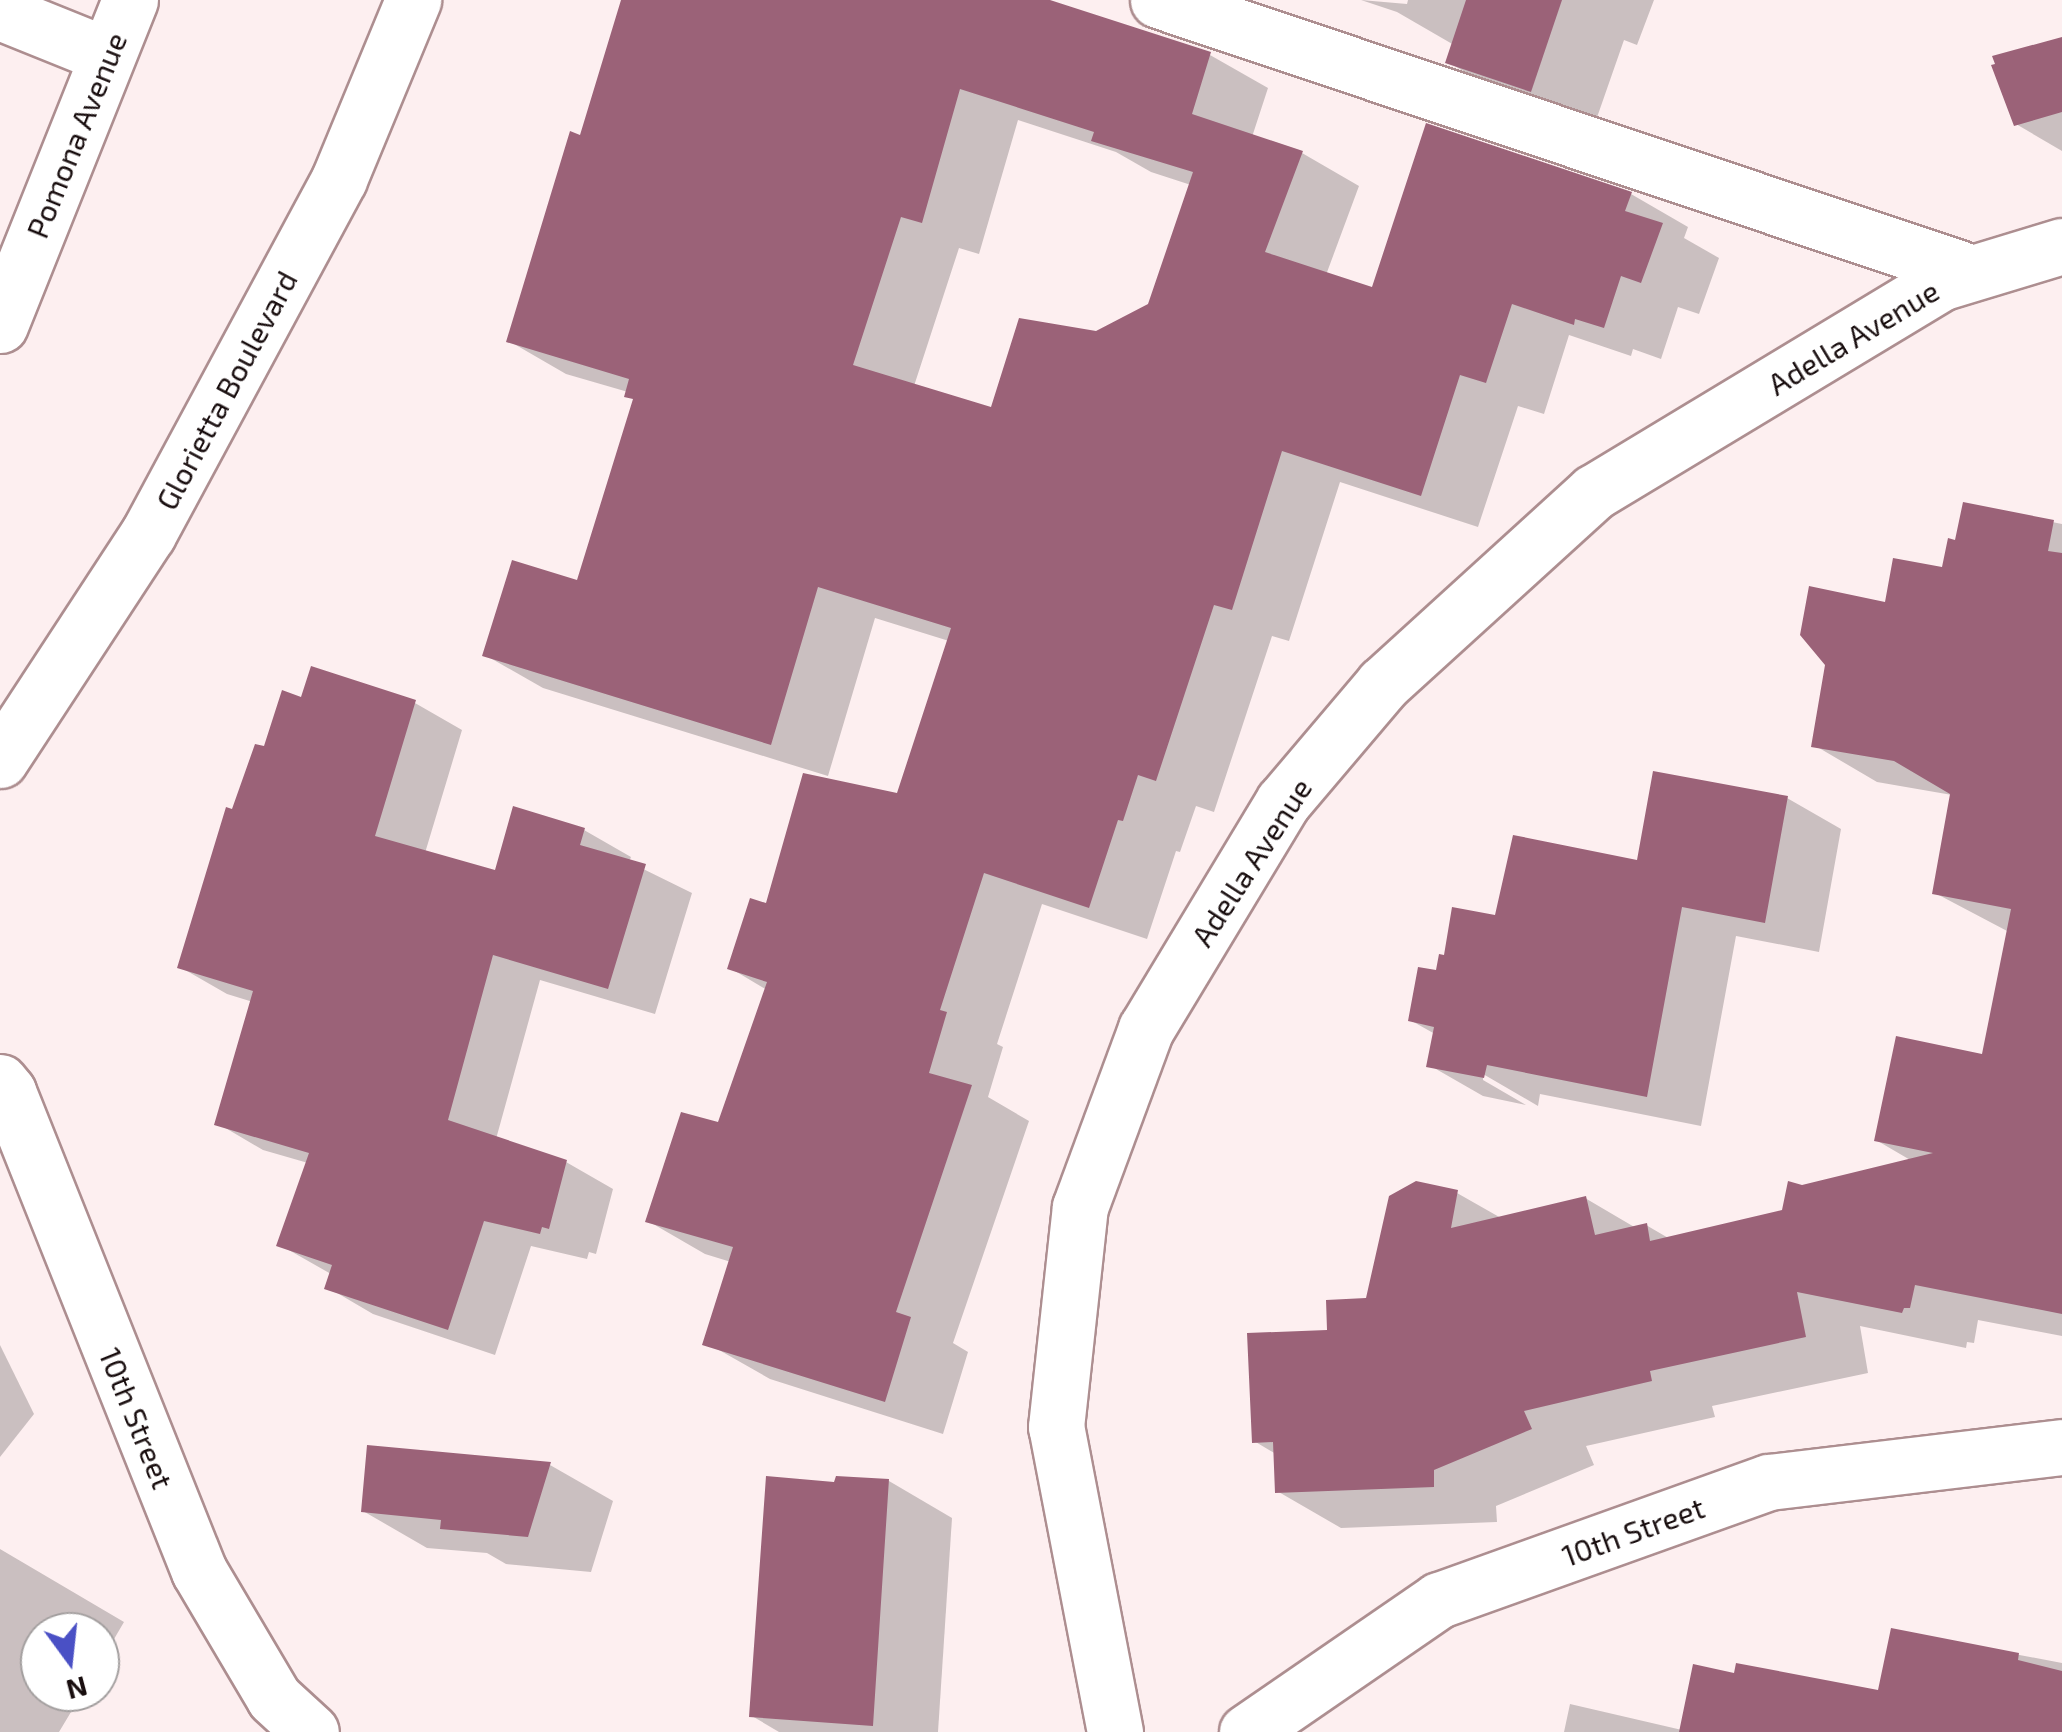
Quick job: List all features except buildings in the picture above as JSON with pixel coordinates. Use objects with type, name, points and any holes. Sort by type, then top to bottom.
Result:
[{"type":"street","name":"Pomona Avenue","points":[[0,325],[130,0]]},
{"type":"street","name":"Glorietta Boulevard","points":[[0,760],[157,518],[339,179],[413,0]]},
{"type":"street","points":[[1158,0],[1970,272]]},
{"type":"street","points":[[0,12],[107,55]]},
{"type":"street","name":"Adella Avenue","points":[[1115,1732],[1056,1426],[1080,1206],[1146,1028],[1284,802],[1397,671],[1594,492],[1940,283],[2062,246]]},
{"type":"street","name":"10th Street","points":[[0,1082],[8,1092],[199,1571],[274,1698],[311,1732]]},
{"type":"street","name":"10th Street","points":[[1247,1732],[1439,1600],[1769,1482],[2062,1447]]}]
